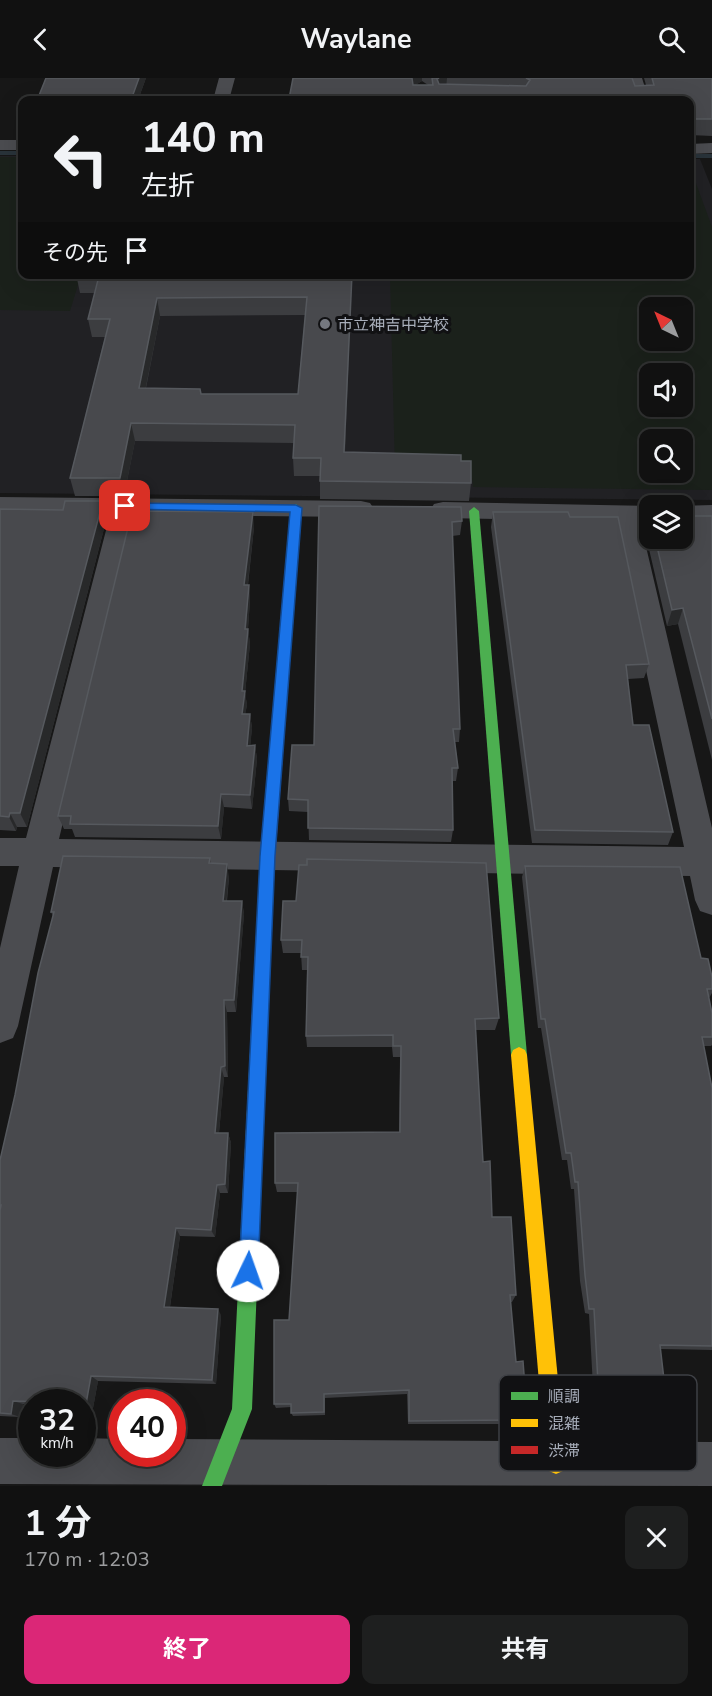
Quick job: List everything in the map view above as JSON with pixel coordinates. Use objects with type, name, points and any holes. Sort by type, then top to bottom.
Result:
[{"type":"street","points":[[222,96],[227,78]]},
{"type":"street","points":[[634,78],[641,96]]},
{"type":"street","points":[[0,145],[18,145]]},
{"type":"street","points":[[694,149],[712,148]]},
{"type":"street","points":[[0,506],[379,509]]},
{"type":"street","points":[[0,1026],[39,853],[125,506]]},
{"type":"street","points":[[217,1474],[242,1409],[267,856],[296,508]]},
{"type":"street","points":[[415,510],[637,513],[707,862],[712,900]]},
{"type":"street","points":[[474,511],[501,858],[548,1375]]},
{"type":"street","points":[[693,513],[712,513]]},
{"type":"street","points":[[0,852],[707,862]]},
{"type":"street","points":[[0,1461],[217,1474],[499,1466]]},
{"type":"street","points":[[697,1465],[712,1465]]},
{"type":"shaded area","name":"市立神吉中学校","points":[[0,156],[18,156],[18,279],[694,279],[694,159],[700,159],[712,189],[712,500],[693,500],[693,495],[639,495],[639,499],[0,493]]},
{"type":"shaded area","points":[[0,157],[18,157],[18,279],[80,279],[70,311],[0,310]]},
{"type":"shaded area","points":[[694,178],[712,227],[712,490],[473,487],[471,470],[395,469],[390,279],[694,279]]},
{"type":"building","points":[[46,78],[139,78],[132,96],[39,96]]},
{"type":"building","points":[[293,78],[412,78],[413,85],[433,85],[432,78],[439,78],[437,79],[439,84],[526,86],[530,80],[526,78],[632,78],[635,86],[654,85],[652,78],[712,78],[712,119],[694,119],[694,96],[290,96]]},
{"type":"building","points":[[98,279],[352,279],[344,452],[461,455],[461,461],[471,461],[471,483],[320,481],[321,458],[293,458],[295,425],[131,423],[120,478],[70,478],[110,319],[88,319]],"holes":[[[307,297],[298,394],[201,394],[200,389],[139,388],[157,298]]]},
{"type":"building","points":[[65,501],[103,501],[20,813],[10,813],[9,817],[0,816],[0,509],[63,510]]},
{"type":"building","points":[[319,506],[461,507],[462,521],[452,522],[460,729],[453,729],[458,768],[452,768],[453,830],[308,828],[308,800],[288,799],[292,745],[314,745]]},
{"type":"building","points":[[132,511],[253,512],[244,585],[249,585],[245,629],[248,629],[242,691],[245,691],[242,714],[250,714],[247,746],[255,745],[250,795],[221,794],[218,826],[70,824],[71,816],[58,816]]},
{"type":"building","points":[[493,512],[568,512],[570,517],[618,517],[649,664],[626,665],[633,725],[649,725],[673,832],[535,830]]},
{"type":"building","points":[[693,516],[712,516],[712,719],[683,608],[672,610],[658,549],[693,549]]},
{"type":"building","points":[[63,856],[210,858],[209,863],[227,864],[223,901],[242,901],[234,1000],[224,1000],[225,1066],[221,1067],[215,1133],[228,1133],[225,1184],[217,1185],[211,1230],[176,1228],[164,1307],[218,1309],[212,1380],[91,1376],[89,1389],[18,1389],[18,1401],[13,1401],[11,1414],[0,1413],[0,1160],[38,973],[54,912],[51,912]]},
{"type":"building","points":[[307,859],[486,863],[499,1018],[475,1019],[483,1162],[490,1161],[492,1217],[511,1217],[516,1295],[510,1295],[516,1362],[523,1361],[524,1375],[499,1375],[499,1420],[409,1421],[409,1390],[324,1394],[324,1412],[291,1413],[291,1404],[274,1404],[274,1320],[289,1320],[298,1183],[275,1183],[275,1133],[400,1132],[401,1046],[393,1046],[393,1035],[306,1036],[308,957],[301,957],[302,940],[281,940],[283,901],[296,901],[299,865],[307,865]]},
{"type":"building","points":[[525,866],[680,867],[701,958],[708,959],[712,977],[712,989],[707,989],[712,1013],[712,1037],[702,1037],[712,1088],[712,1346],[660,1345],[663,1375],[598,1375],[594,1309],[589,1309],[578,1182],[575,1182],[571,1153],[566,1153],[545,1019],[541,1019]]},
{"type":"waterway","points":[[0,153],[18,153]]},
{"type":"waterway","points":[[694,156],[712,156]]},
{"type":"traffic: fast","points":[[285,644],[296,508]]},
{"type":"traffic: fast","points":[[474,511],[519,1055]]},
{"type":"traffic: fast","points":[[212,1486],[242,1409],[252,1187]]},
{"type":"traffic: slow","points":[[252,1187],[264,916]]},
{"type":"traffic: slow","points":[[519,1055],[548,1375]]},
{"type":"traffic: jam","points":[[264,916],[285,644]]},
{"type":"place","name":"市立神吉中学校","points":[[325,324]]},
{"type":"route","points":[[125,506],[296,508],[267,856],[248,1271]]}]
